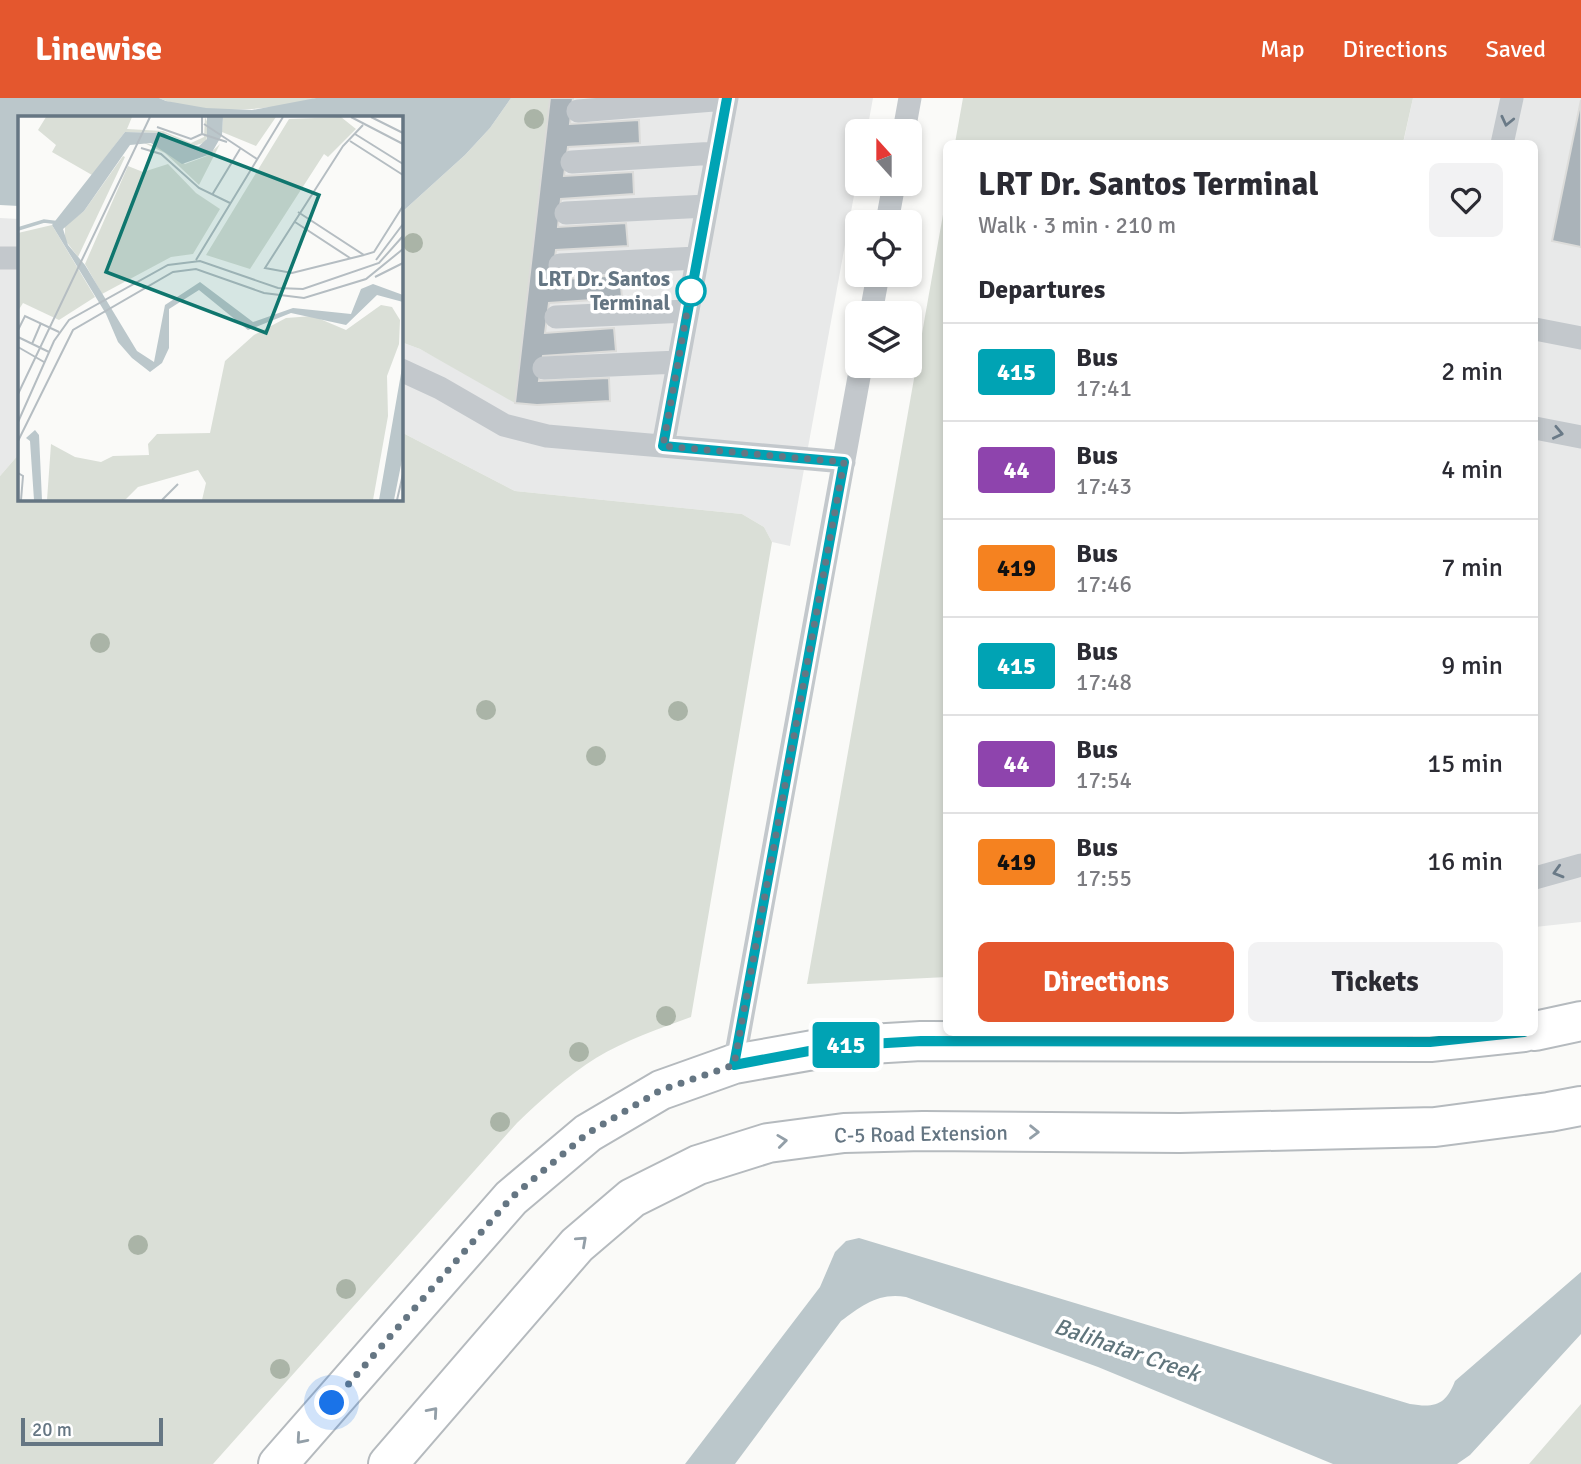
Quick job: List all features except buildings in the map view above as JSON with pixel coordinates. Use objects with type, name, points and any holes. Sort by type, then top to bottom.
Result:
[{"type":"main road","points":[[1538,1030],[1581,1021]]},
{"type":"main road","points":[[278,1464],[511,1198],[588,1133],[661,1090],[734,1065],[836,1046],[921,1041],[1430,1042],[1486,1036]]},
{"type":"main road","name":"C-5 Road Extension","points":[[388,1464],[577,1244],[632,1198],[698,1165],[768,1143],[844,1133],[1180,1133],[1434,1127],[1581,1106]]},
{"type":"lane","points":[[578,111],[727,98],[663,446]]},
{"type":"lane","points":[[906,119],[910,98]]},
{"type":"lane","points":[[1503,140],[1512,98]]},
{"type":"lane","points":[[572,162],[716,153]]},
{"type":"lane","points":[[566,213],[707,206]]},
{"type":"lane","points":[[0,258],[18,258]]},
{"type":"lane","points":[[560,265],[697,258]]},
{"type":"lane","points":[[556,317],[687,311]]},
{"type":"lane","points":[[1538,330],[1581,338]]},
{"type":"lane","points":[[544,368],[678,362]]},
{"type":"lane","points":[[402,370],[440,388],[503,425],[547,436],[844,462]]},
{"type":"lane","points":[[734,1065],[859,378]]},
{"type":"lane","points":[[1538,429],[1581,438]]},
{"type":"lane","points":[[1538,877],[1581,865]]},
{"type":"shaded area","points":[[159,98],[316,98],[280,106],[237,110],[195,107]]},
{"type":"shaded area","points":[[511,98],[550,98],[515,403],[420,349],[402,342],[402,212],[465,155],[490,128]]},
{"type":"shaded area","points":[[550,98],[873,98],[869,119],[845,119],[845,196],[854,196],[851,210],[845,210],[845,245],[790,546],[772,542],[764,527],[742,514],[515,491],[402,433],[402,342],[452,366]]},
{"type":"shaded area","points":[[963,98],[1413,98],[1404,140],[956,140]]},
{"type":"shaded area","points":[[1413,98],[1581,98],[1581,922],[1538,927],[1538,140],[1404,140]]},
{"type":"shaded area","points":[[943,215],[943,977],[807,984],[914,378],[922,378],[922,333]]},
{"type":"shaded area","points":[[0,218],[18,219],[18,455],[0,476]]},
{"type":"shaded area","points":[[402,433],[515,491],[742,514],[764,527],[772,542],[691,1017],[654,1030],[596,1058],[565,1080],[526,1114],[213,1464],[0,1464],[0,476],[18,455],[18,500],[402,500]]},
{"type":"shaded area","points":[[1581,1404],[1581,1464],[1529,1464]]},
{"type":"water","points":[[0,98],[159,98],[206,108],[252,110],[316,98],[511,98],[490,128],[465,155],[402,212],[402,116],[18,116],[18,206],[0,205]]},
{"type":"water","name":"Balihatar Creek","points":[[859,1238],[1410,1404],[1433,1405],[1443,1400],[1455,1381],[1581,1272],[1581,1334],[1470,1455],[1457,1464],[1333,1464],[1098,1367],[906,1297],[879,1298],[863,1305],[841,1321],[735,1464],[685,1464],[820,1287],[835,1252],[846,1241]]},
{"type":"bus line","name":"415","points":[[727,98],[663,446],[844,462],[734,1065],[836,1046],[921,1041],[1430,1042],[1486,1036]]},
{"type":"place","name":"LRT Dr. Santos Terminal","points":[[691,291]]},
{"type":"route","points":[[332,1403],[511,1198],[588,1133],[661,1090],[734,1065],[844,462],[663,446],[692,284],[691,291]]}]
